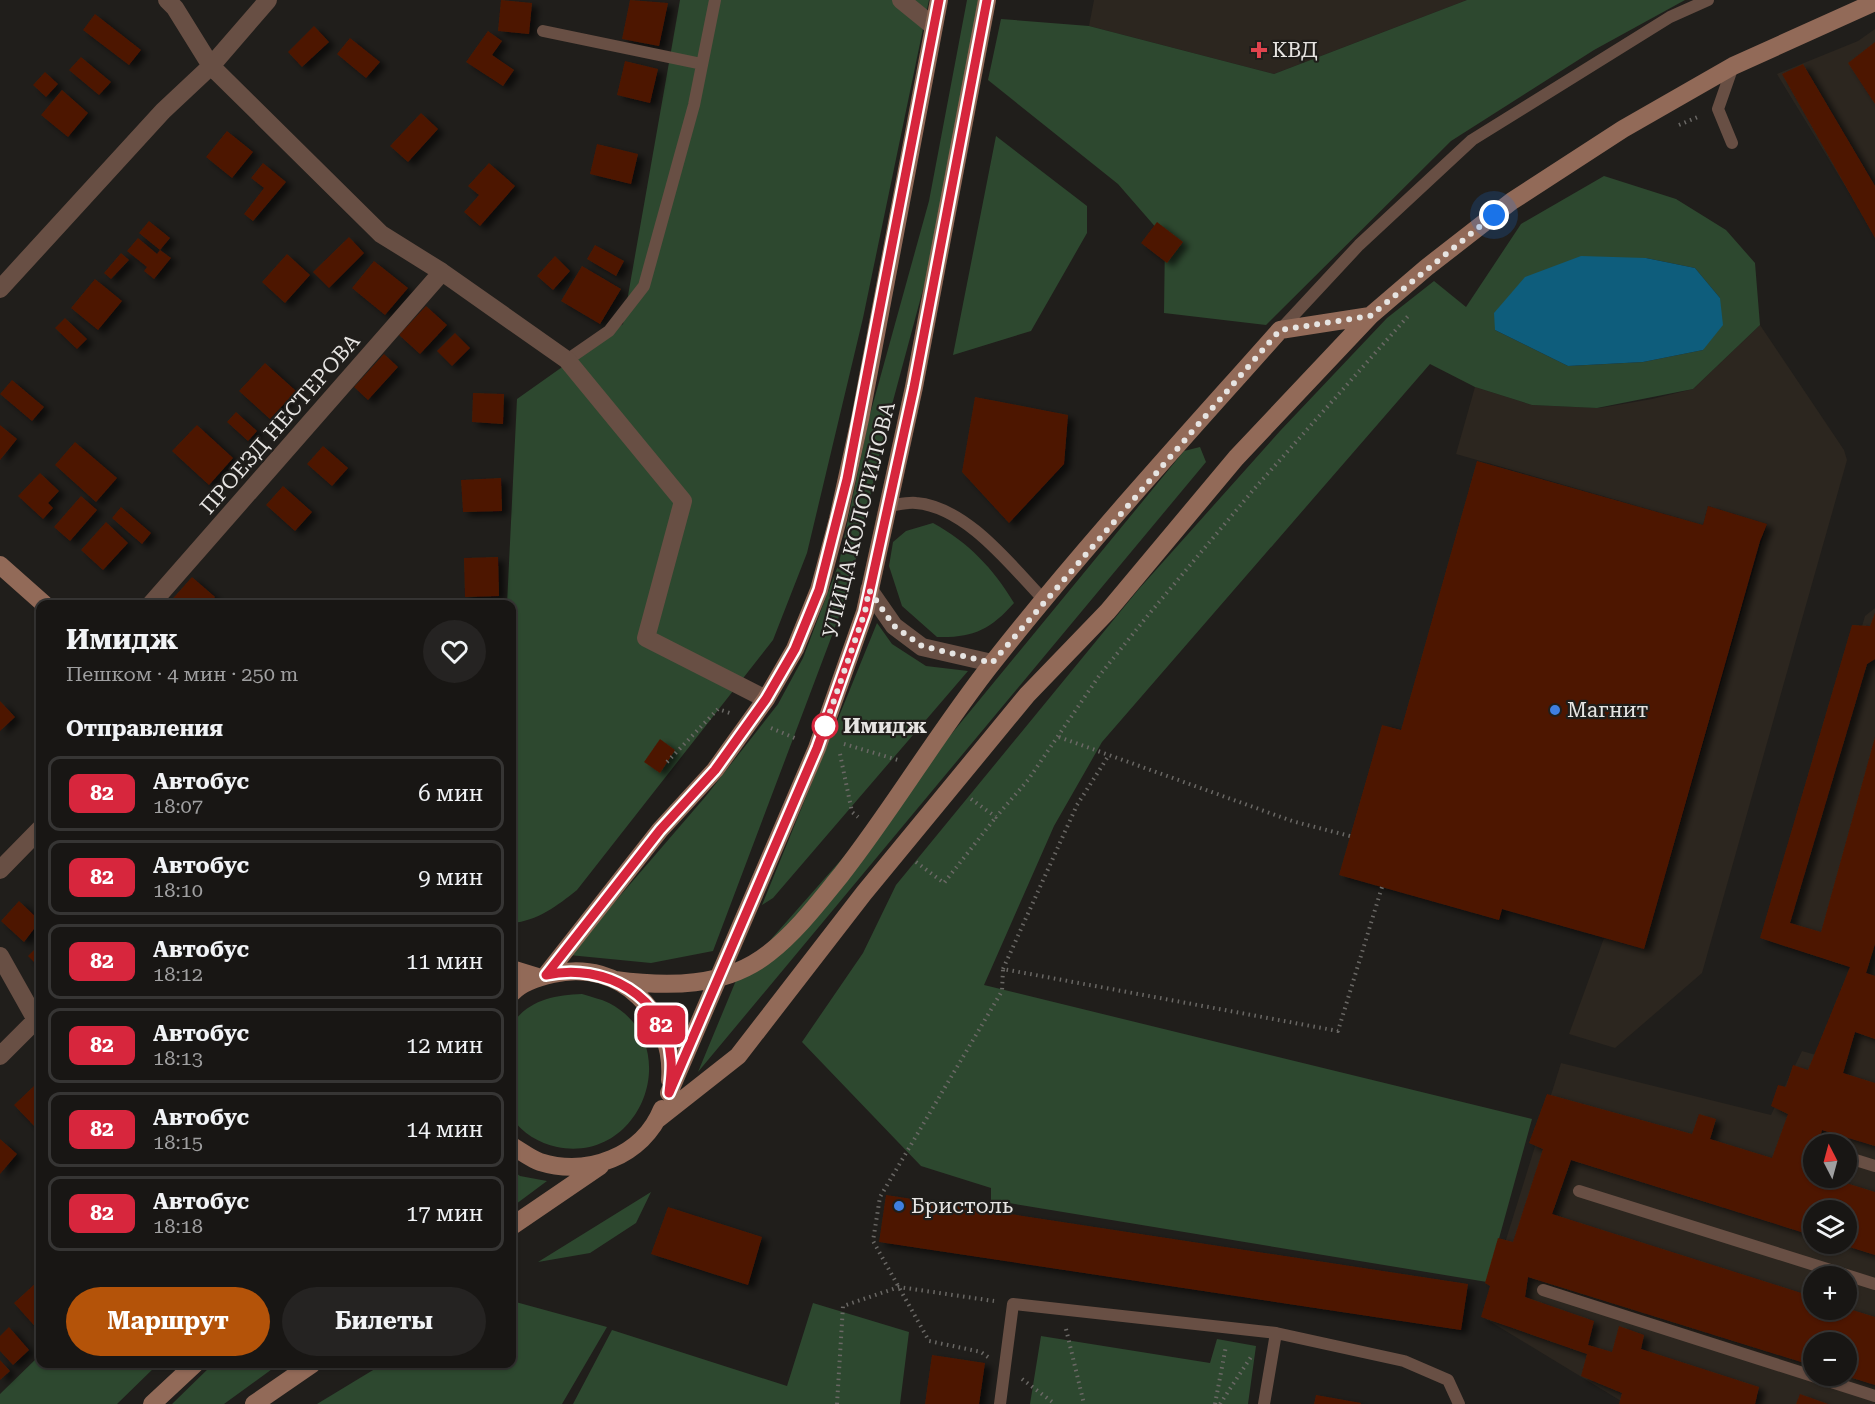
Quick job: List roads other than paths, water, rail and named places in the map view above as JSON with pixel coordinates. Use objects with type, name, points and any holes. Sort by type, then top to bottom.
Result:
[{"type":"main road","name":"УЛИЦА КОЛОТИЛОВА","points":[[542,976],[660,830],[715,770],[766,699],[799,639],[819,590],[838,519],[860,419],[939,0]]},
{"type":"main road","name":"УЛИЦА КОЛОТИЛОВА","points":[[516,1223],[606,1162],[635,1146],[658,1119],[817,748],[865,612],[914,387],[987,0]]},
{"type":"main road","points":[[658,1119],[738,1056],[899,850],[1027,695],[1108,611],[1236,458],[1370,316],[1512,201],[1623,129],[1733,66],[1875,2]]},
{"type":"main road","points":[[615,980],[652,985],[685,984],[720,978],[767,955],[802,924],[875,831],[992,663],[1280,330],[1370,316]]},
{"type":"main road","points":[[0,565],[39,600]]},
{"type":"main road","points":[[516,970],[542,976]]},
{"type":"main road","name":"УЛИЦА КОЛОТИЛОВА","points":[[516,991],[542,976],[564,971],[590,972],[615,980],[643,999],[663,1027],[671,1059],[669,1093]]},
{"type":"main road","name":"УЛИЦА КОЛОТИЛОВА","points":[[516,1148],[540,1162],[573,1168],[606,1162]]},
{"type":"main road","points":[[152,1404],[191,1368]]},
{"type":"main road","points":[[254,1404],[306,1368]]},
{"type":"street","points":[[167,0],[175,8],[211,66],[381,234],[442,272],[567,360],[683,501],[646,638],[766,699]]},
{"type":"street","points":[[0,289],[163,111],[211,66],[268,0]]},
{"type":"street","points":[[901,0],[933,26]]},
{"type":"street","name":"ПРОЕЗД НЕСТЕРОВА","points":[[155,600],[442,272]]},
{"type":"street","points":[[869,590],[894,626],[922,646],[992,663]]},
{"type":"street","points":[[0,870],[36,833]]},
{"type":"street","points":[[0,956],[36,1020],[0,1056]]},
{"type":"lane","points":[[567,360],[609,331],[644,286],[694,105],[715,0]]},
{"type":"lane","points":[[1280,330],[1359,245],[1472,140],[1670,17],[1708,0]]},
{"type":"lane","points":[[543,31],[702,64]]},
{"type":"lane","points":[[1732,143],[1718,109],[1733,66]]},
{"type":"lane","points":[[888,506],[916,503],[942,510],[986,538],[1045,601]]},
{"type":"lane","points":[[1857,1160],[1875,1166]]},
{"type":"lane","points":[[1579,1191],[1875,1284]]},
{"type":"lane","points":[[1543,1290],[1875,1396]]},
{"type":"lane","points":[[1000,1404],[1013,1304],[1273,1333],[1404,1361],[1448,1380],[1459,1404]]},
{"type":"lane","points":[[1264,1404],[1273,1333]]},
{"type":"water","points":[[1581,256],[1646,258],[1695,268],[1720,298],[1723,325],[1703,350],[1643,362],[1568,366],[1495,330],[1494,313],[1525,277]]},
{"type":"place","name":"КВД","points":[[1259,50]]},
{"type":"place","name":"Магнит","points":[[1555,710]]},
{"type":"place","name":"Имидж","points":[[825,726]]},
{"type":"place","name":"Бристоль","points":[[899,1206]]}]
